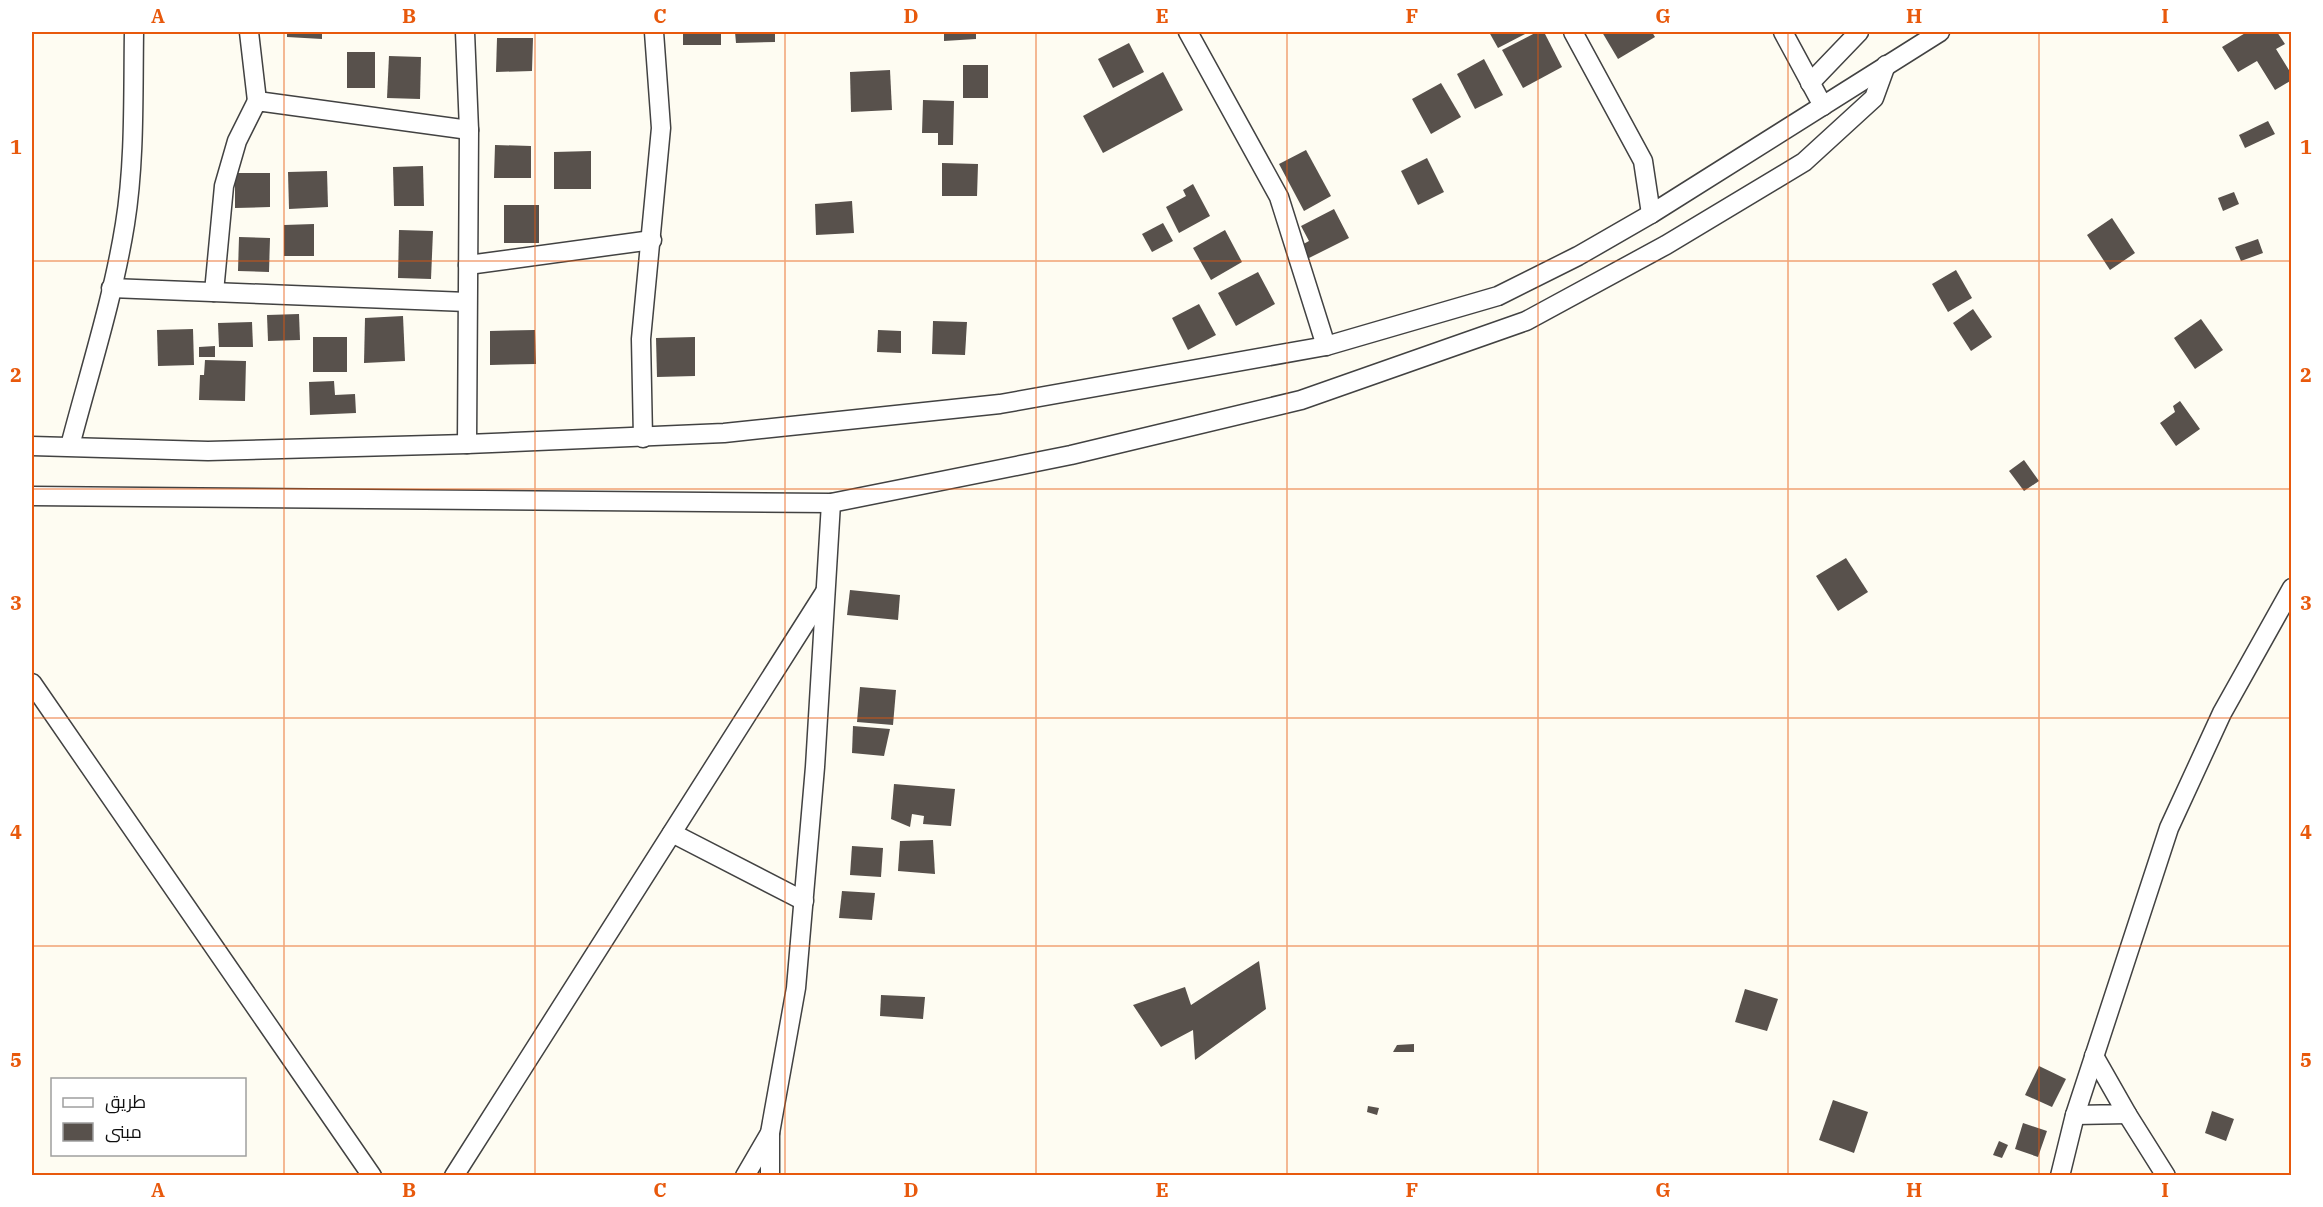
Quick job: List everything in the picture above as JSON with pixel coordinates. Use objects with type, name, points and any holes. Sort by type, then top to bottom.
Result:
[{"type":"street","points":[[70,446],[126,223],[133,120],[134,32]]},
{"type":"street","points":[[214,292],[224,186],[237,141],[257,101],[249,32]]},
{"type":"street","points":[[465,32],[470,130],[468,444]]},
{"type":"street","points":[[643,438],[641,339],[661,128],[654,32]]},
{"type":"street","points":[[1188,32],[1279,197],[1326,346]]},
{"type":"street","points":[[1573,32],[1642,161],[1651,214]]},
{"type":"street","points":[[1784,32],[1823,105]]},
{"type":"street","points":[[1810,83],[1859,32]]},
{"type":"street","points":[[32,446],[208,451],[643,438],[724,433],[999,404],[1326,346],[1498,296],[1578,256],[1651,214],[1940,32]]},
{"type":"street","points":[[32,496],[831,503],[1071,455],[1301,400],[1526,321],[1666,245],[1804,162],[1874,98],[1886,65]]},
{"type":"street","points":[[257,101],[470,130]]},
{"type":"street","points":[[468,265],[652,240]]},
{"type":"street","points":[[111,288],[468,302]]},
{"type":"street","points":[[770,1176],[770,1133],[796,988],[804,901],[831,503]]},
{"type":"street","points":[[2060,1176],[2075,1115],[2169,828],[2222,713],[2292,588]]},
{"type":"street","points":[[454,1176],[825,592]]},
{"type":"street","points":[[32,683],[372,1176]]},
{"type":"street","points":[[672,833],[804,901]]},
{"type":"street","points":[[2094,1056],[2166,1176]]},
{"type":"street","points":[[2075,1115],[2127,1114]]},
{"type":"street","points":[[745,1176],[770,1133]]},
{"type":"building","points":[[287,32],[322,32],[322,39],[287,37]]},
{"type":"building","points":[[393,32],[427,32],[427,34],[393,34]]},
{"type":"building","points":[[683,32],[721,32],[721,45],[683,45]]},
{"type":"building","points":[[735,32],[775,32],[775,42],[736,43]]},
{"type":"building","points":[[944,32],[976,32],[976,39],[944,41]]},
{"type":"building","points":[[1489,32],[1529,32],[1498,48]]},
{"type":"building","points":[[1537,32],[1544,32],[1562,67],[1523,88],[1502,50]]},
{"type":"building","points":[[1602,32],[1652,32],[1655,37],[1618,59]]},
{"type":"building","points":[[2247,32],[2277,32],[2285,44],[2276,49],[2292,75],[2292,80],[2275,90],[2257,61],[2238,72],[2222,47]]},
{"type":"building","points":[[497,38],[533,38],[532,71],[496,72]]},
{"type":"building","points":[[1129,43],[1144,72],[1113,88],[1098,59]]},
{"type":"building","points":[[347,52],[375,52],[375,88],[347,88]]},
{"type":"building","points":[[389,56],[421,57],[420,99],[387,98]]},
{"type":"building","points":[[1484,59],[1503,95],[1475,109],[1457,74]]},
{"type":"building","points":[[963,65],[988,65],[988,98],[963,98]]},
{"type":"building","points":[[890,70],[892,110],[851,112],[850,72]]},
{"type":"building","points":[[1163,72],[1183,110],[1103,153],[1083,116]]},
{"type":"building","points":[[1441,83],[1461,117],[1431,134],[1412,99]]},
{"type":"building","points":[[923,100],[954,101],[953,145],[938,145],[938,133],[922,133]]},
{"type":"building","points":[[2268,121],[2275,134],[2245,148],[2239,135]]},
{"type":"building","points":[[495,145],[531,146],[531,178],[494,178]]},
{"type":"building","points":[[1306,150],[1331,196],[1304,211],[1279,164]]},
{"type":"building","points":[[591,151],[591,189],[554,189],[554,152]]},
{"type":"building","points":[[1427,158],[1444,192],[1418,205],[1401,171]]},
{"type":"building","points":[[942,163],[978,164],[977,196],[942,196]]},
{"type":"building","points":[[423,166],[424,206],[394,206],[393,167]]},
{"type":"building","points":[[327,171],[328,207],[289,209],[288,172]]},
{"type":"building","points":[[235,173],[270,173],[270,207],[235,208]]},
{"type":"building","points":[[1193,184],[1210,216],[1179,233],[1166,207],[1186,196],[1183,190]]},
{"type":"building","points":[[2234,192],[2239,204],[2223,211],[2218,198]]},
{"type":"building","points":[[852,201],[854,233],[816,235],[815,204]]},
{"type":"building","points":[[504,205],[539,205],[539,243],[504,243]]},
{"type":"building","points":[[1334,209],[1349,238],[1305,260],[1298,247],[1309,241],[1301,226]]},
{"type":"building","points":[[2112,218],[2135,253],[2110,270],[2087,235]]},
{"type":"building","points":[[1163,223],[1173,241],[1152,252],[1142,234]]},
{"type":"building","points":[[314,224],[314,256],[284,256],[284,225]]},
{"type":"building","points":[[399,230],[433,231],[431,279],[398,278]]},
{"type":"building","points":[[1225,230],[1242,262],[1211,280],[1193,248]]},
{"type":"building","points":[[239,237],[270,238],[269,272],[238,271]]},
{"type":"building","points":[[2258,239],[2263,253],[2241,261],[2235,247]]},
{"type":"building","points":[[1956,270],[1972,298],[1948,312],[1932,284]]},
{"type":"building","points":[[1258,272],[1275,304],[1236,326],[1218,293]]},
{"type":"building","points":[[1199,304],[1216,335],[1188,350],[1172,318]]},
{"type":"building","points":[[1973,309],[1992,337],[1971,351],[1953,323]]},
{"type":"building","points":[[299,314],[300,340],[268,341],[267,315]]},
{"type":"building","points":[[403,316],[405,361],[364,363],[365,318]]},
{"type":"building","points":[[2201,319],[2223,350],[2195,369],[2174,338]]},
{"type":"building","points":[[933,321],[967,322],[965,355],[932,354]]},
{"type":"building","points":[[252,322],[253,347],[219,347],[218,323]]},
{"type":"building","points":[[193,329],[194,365],[158,366],[157,330]]},
{"type":"building","points":[[535,330],[536,364],[490,365],[490,331]]},
{"type":"building","points":[[878,330],[901,331],[901,353],[877,352]]},
{"type":"building","points":[[313,337],[347,337],[347,372],[313,372]]},
{"type":"building","points":[[695,337],[695,376],[657,377],[656,338]]},
{"type":"building","points":[[215,346],[215,357],[199,357],[199,347]]},
{"type":"building","points":[[205,360],[246,361],[245,401],[199,400],[200,375],[204,375]]},
{"type":"building","points":[[334,381],[335,395],[355,394],[356,413],[310,415],[309,382]]},
{"type":"building","points":[[2180,401],[2200,429],[2176,446],[2160,423],[2175,412],[2173,406]]},
{"type":"building","points":[[2024,460],[2039,481],[2024,491],[2009,471]]},
{"type":"building","points":[[1846,558],[1868,592],[1838,611],[1816,576]]},
{"type":"building","points":[[850,590],[900,595],[898,620],[847,615]]},
{"type":"building","points":[[860,687],[896,690],[893,725],[857,722]]},
{"type":"building","points":[[853,726],[890,729],[884,756],[852,753]]},
{"type":"building","points":[[894,784],[955,789],[951,826],[923,824],[924,816],[912,814],[910,827],[891,819]]},
{"type":"building","points":[[933,840],[935,874],[898,871],[900,841]]},
{"type":"building","points":[[852,846],[883,848],[881,877],[850,875]]},
{"type":"building","points":[[842,891],[875,893],[872,920],[839,918]]},
{"type":"building","points":[[1259,961],[1266,1009],[1195,1060],[1193,1030],[1161,1047],[1133,1005],[1185,987],[1191,1005]]},
{"type":"building","points":[[1745,989],[1778,999],[1767,1031],[1735,1022]]},
{"type":"building","points":[[881,995],[925,997],[923,1019],[880,1016]]},
{"type":"building","points":[[1414,1044],[1414,1052],[1393,1052],[1397,1045]]},
{"type":"building","points":[[2039,1066],[2066,1079],[2052,1107],[2025,1095]]},
{"type":"building","points":[[1833,1100],[1868,1112],[1854,1153],[1819,1140]]},
{"type":"building","points":[[1368,1106],[1379,1108],[1377,1115],[1367,1112]]},
{"type":"building","points":[[2212,1111],[2234,1119],[2226,1141],[2205,1133]]},
{"type":"building","points":[[2023,1123],[2047,1131],[2038,1157],[2015,1149]]},
{"type":"building","points":[[1999,1141],[2008,1145],[2002,1158],[1993,1155]]}]
